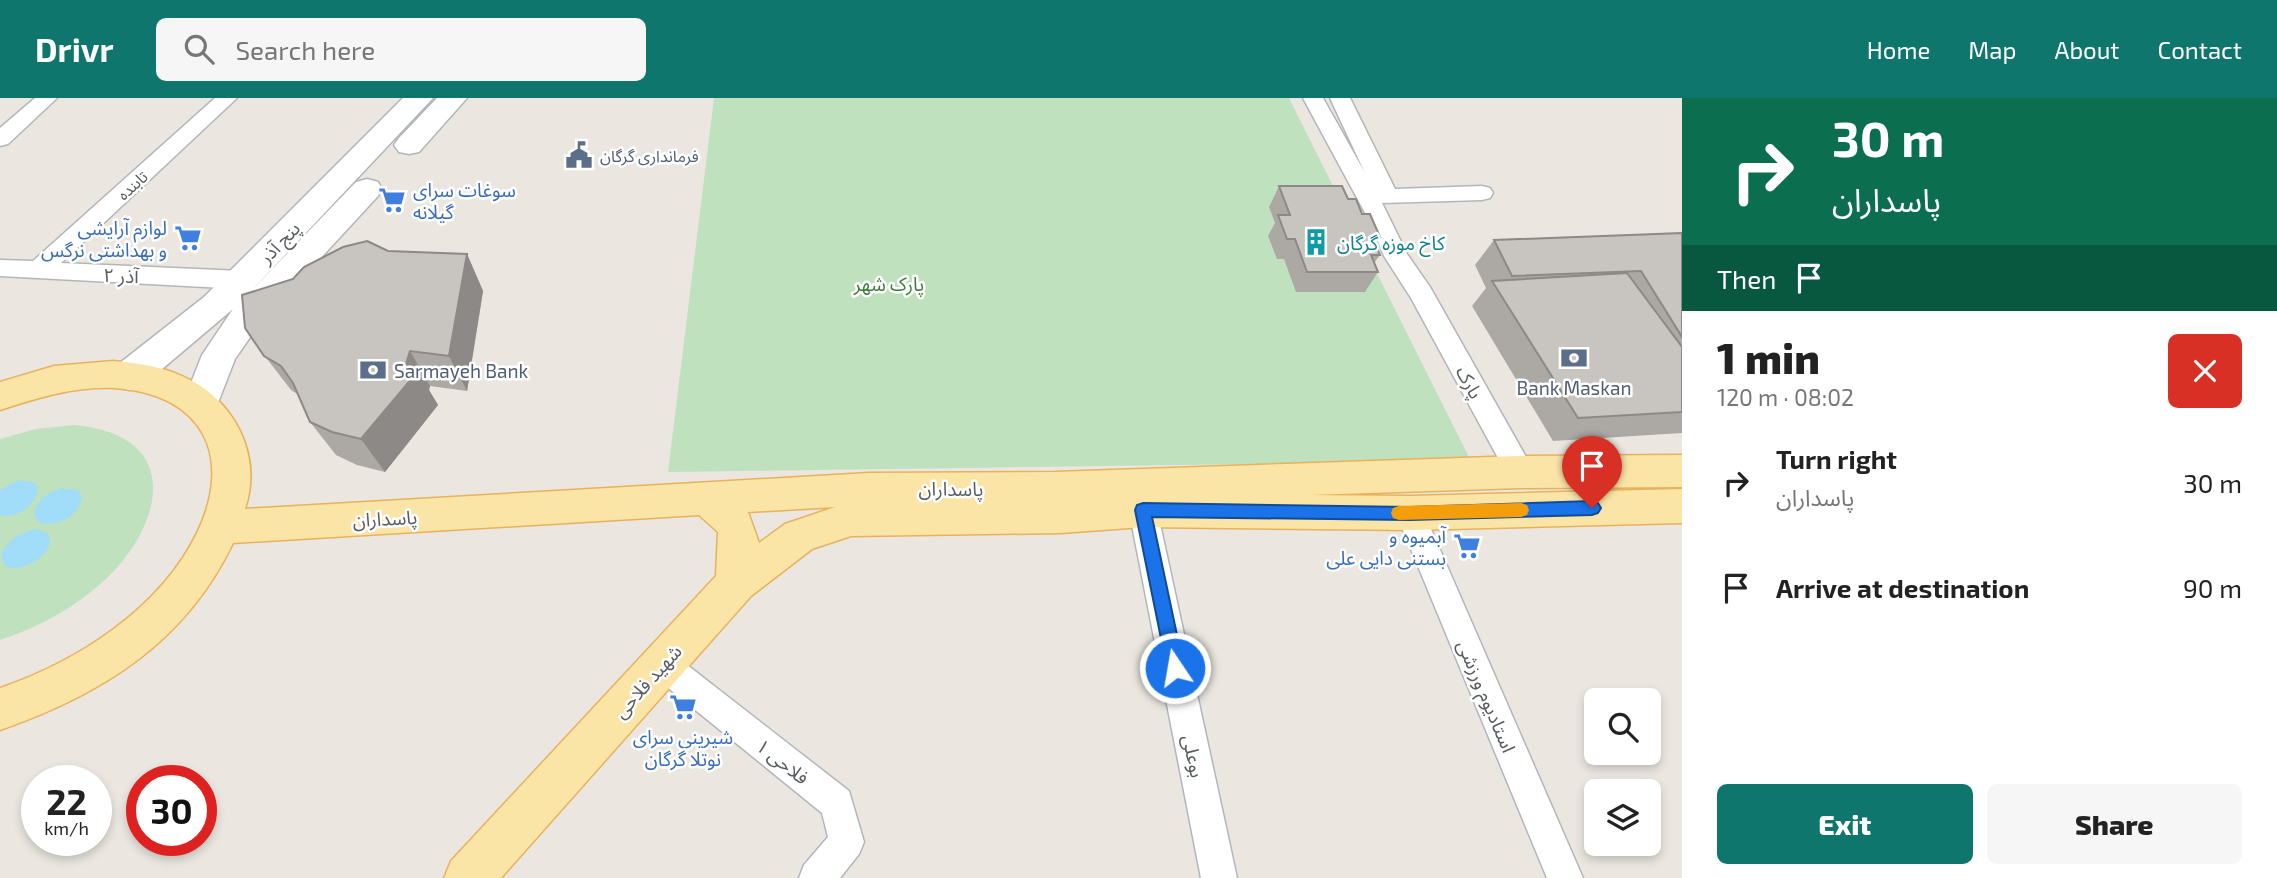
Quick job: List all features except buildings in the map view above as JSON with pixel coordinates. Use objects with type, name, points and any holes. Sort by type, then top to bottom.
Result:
[{"type":"main road","name":"پنج آذر","points":[[129,376],[216,306],[419,98]]},
{"type":"main road","name":"پنج آذر","points":[[201,403],[219,355],[246,317],[453,98]]},
{"type":"main road","points":[[0,396],[71,378],[129,376],[156,381],[180,390],[201,403],[225,435],[233,477],[233,553],[194,599],[155,639],[102,682],[32,722],[0,733]]},
{"type":"main road","name":"پاسداران","points":[[233,526],[869,489],[1055,488],[1520,472],[1682,471]]},
{"type":"main road","points":[[705,499],[725,510],[735,524],[740,540],[736,583]]},
{"type":"main road","name":"پاسداران","points":[[851,519],[1061,516],[1143,510],[1410,513],[1682,506]]},
{"type":"main road","name":"شهید فلاحی","points":[[468,878],[736,583],[799,536],[851,519]]},
{"type":"main road","points":[[0,709],[52,689],[91,668],[128,643],[160,615],[233,526]]},
{"type":"street","points":[[0,139],[47,98]]},
{"type":"street","name":"تابنده","points":[[37,271],[227,98]]},
{"type":"street","name":"پارک","points":[[1313,98],[1396,256],[1421,293],[1520,472]]},
{"type":"street","points":[[1340,98],[1421,262],[1421,293]]},
{"type":"street","points":[[1387,197],[1482,193]]},
{"type":"street","name":"۲ آذر","points":[[0,268],[242,280]]},
{"type":"street","name":"بوعلی","points":[[1143,510],[1219,878]]},
{"type":"street","name":"استادیوم ورزشی","points":[[1410,513],[1565,878]]},
{"type":"street","name":"۱ فلاحی","points":[[662,664],[837,803],[847,842],[817,878]]},
{"type":"green space","name":"پارک شهر","points":[[714,98],[1289,98],[1471,461],[668,472]]},
{"type":"green space","points":[[75,425],[109,432],[133,445],[147,462],[153,483],[151,506],[142,531],[127,555],[107,578],[57,615],[0,640],[0,439],[36,429]]},
{"type":"water","points":[[19,480],[35,483],[38,489],[33,501],[19,513],[0,516],[0,490]]},
{"type":"water","points":[[62,488],[78,490],[82,497],[77,510],[59,522],[38,522],[34,515],[40,501]]},
{"type":"water","points":[[36,529],[46,533],[50,539],[44,554],[26,566],[5,566],[1,554],[7,545],[25,532]]},
{"type":"slow traffic","points":[[1399,513],[1521,510]]},
{"type":"place","name":"فرمانداری گرگان","points":[[579,155]]},
{"type":"place","name":"سوغات سرای گیلانه","points":[[392,200]]},
{"type":"place","name":"لوازم آرایشی و بهداشتی نرگس","points":[[188,238]]},
{"type":"place","name":"کاخ موزه گرگان","points":[[1316,242]]},
{"type":"place","name":"Bank Maskan","points":[[1574,358]]},
{"type":"place","name":"Sarmayeh Bank","points":[[373,370]]},
{"type":"place","name":"آبمیوه و بستنی دایی علی","points":[[1467,546]]},
{"type":"place","name":"شیرینی سرای نوتلا گرگان","points":[[683,707]]},
{"type":"route","points":[[1175,668],[1143,510],[1410,513],[1592,508]]}]
